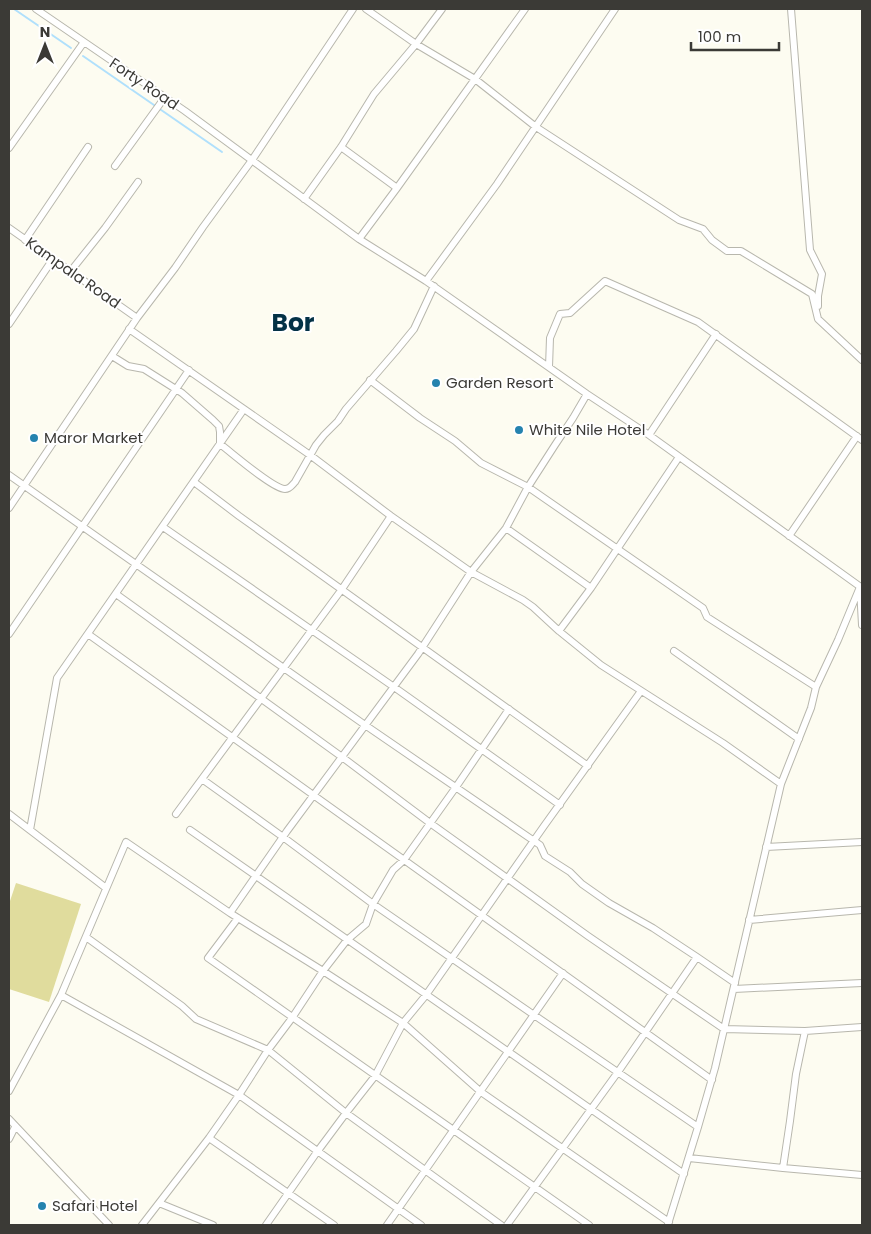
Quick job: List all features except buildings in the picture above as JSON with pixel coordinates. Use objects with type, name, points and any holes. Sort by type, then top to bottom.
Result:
[{"type":"street","name":"Forty Road","points":[[36,9],[165,98],[359,239],[434,286],[587,394],[649,435],[861,588]]},
{"type":"street","points":[[9,508],[129,329],[252,160],[353,9]]},
{"type":"street","points":[[366,9],[416,44],[475,79],[536,127],[679,220],[703,229],[712,240],[727,251],[742,251],[812,294],[818,319],[862,360]]},
{"type":"street","points":[[304,199],[341,147],[374,94],[416,44],[442,9]]},
{"type":"street","points":[[359,239],[525,9]]},
{"type":"street","points":[[426,281],[497,184],[615,9]]},
{"type":"street","points":[[791,9],[810,250],[822,274],[818,296],[818,319]]},
{"type":"street","points":[[9,148],[84,42]]},
{"type":"street","points":[[115,166],[165,98]]},
{"type":"street","points":[[341,147],[397,188]]},
{"type":"street","points":[[25,240],[88,148]]},
{"type":"street","points":[[70,272],[138,182]]},
{"type":"street","name":"Kampala Road","points":[[9,228],[137,318]]},
{"type":"street","points":[[9,324],[53,260]]},
{"type":"street","points":[[549,367],[550,338],[560,314],[570,313],[605,281],[698,322],[716,334],[860,438],[789,536]]},
{"type":"street","points":[[220,444],[257,474],[284,489],[290,488],[324,435],[338,421],[414,329],[434,286]]},
{"type":"street","points":[[129,329],[310,455],[391,516],[471,572],[533,607],[601,665],[722,743],[781,784]]},
{"type":"street","points":[[649,435],[716,334]]},
{"type":"street","points":[[112,356],[128,366],[144,369],[176,388],[219,426],[220,444]]},
{"type":"street","points":[[9,634],[189,370]]},
{"type":"street","points":[[370,380],[420,418],[455,441],[481,463],[528,487],[703,608],[707,617],[816,687]]},
{"type":"street","points":[[230,913],[283,837],[423,647],[471,572],[506,528],[528,487],[574,418],[587,394]]},
{"type":"street","points":[[30,830],[57,678],[244,409]]},
{"type":"street","points":[[559,631],[591,588],[679,457]]},
{"type":"street","points":[[9,475],[540,845],[545,856],[570,872],[582,884],[609,903],[653,928],[697,957],[734,986],[862,983]]},
{"type":"street","points":[[194,482],[588,766]]},
{"type":"street","points":[[176,814],[342,589],[391,516]]},
{"type":"street","points":[[163,527],[560,805]]},
{"type":"street","points":[[506,528],[591,588]]},
{"type":"street","points":[[861,588],[862,625]]},
{"type":"street","points":[[9,1091],[61,996],[126,842],[230,913],[403,1023],[481,1092],[668,1224],[712,1080],[781,784],[811,708],[816,687],[861,588]]},
{"type":"street","points":[[116,594],[508,879],[724,1029],[805,1031],[862,1027]]},
{"type":"street","points":[[88,634],[712,1080]]},
{"type":"street","points":[[674,651],[799,740]]},
{"type":"street","points":[[266,1225],[317,1152],[376,1076],[403,1023],[426,995],[641,691]]},
{"type":"street","points":[[142,1225],[209,1138],[323,971],[347,940],[366,924],[373,904],[392,870],[404,860],[509,709]]},
{"type":"street","points":[[202,779],[373,904],[698,1127]]},
{"type":"street","points":[[9,814],[106,888]]},
{"type":"street","points":[[190,830],[684,1174]]},
{"type":"street","points":[[766,847],[862,842]]},
{"type":"street","points":[[749,920],[862,910]]},
{"type":"street","points":[[238,918],[208,958],[589,1225]]},
{"type":"street","points":[[86,937],[182,1006],[196,1019],[268,1050],[346,1113],[501,1225]]},
{"type":"street","points":[[507,1225],[646,1033],[671,993],[697,957]]},
{"type":"street","points":[[387,1225],[563,973]]},
{"type":"street","points":[[61,996],[239,1095],[422,1225]]},
{"type":"street","points":[[782,1168],[796,1074],[805,1031]]},
{"type":"street","points":[[9,1119],[109,1225]]},
{"type":"street","points":[[9,1140],[15,1127]]},
{"type":"street","points":[[209,1138],[334,1225]]},
{"type":"street","points":[[689,1158],[862,1175]]},
{"type":"street","points":[[159,1203],[213,1225]]},
{"type":"shaded area","points":[[16,883],[81,904],[49,1002],[9,989],[9,904]]},
{"type":"waterway","points":[[14,9],[71,48]]},
{"type":"waterway","points":[[83,56],[222,152]]},
{"type":"place","name":"Garden Resort","points":[[436,383]]},
{"type":"place","name":"White Nile Hotel","points":[[519,430]]},
{"type":"place","name":"Maror Market","points":[[34,438]]},
{"type":"place","name":"Safari Hotel","points":[[42,1206]]},
{"type":"district","name":"Bor","points":[[293,322]]}]
